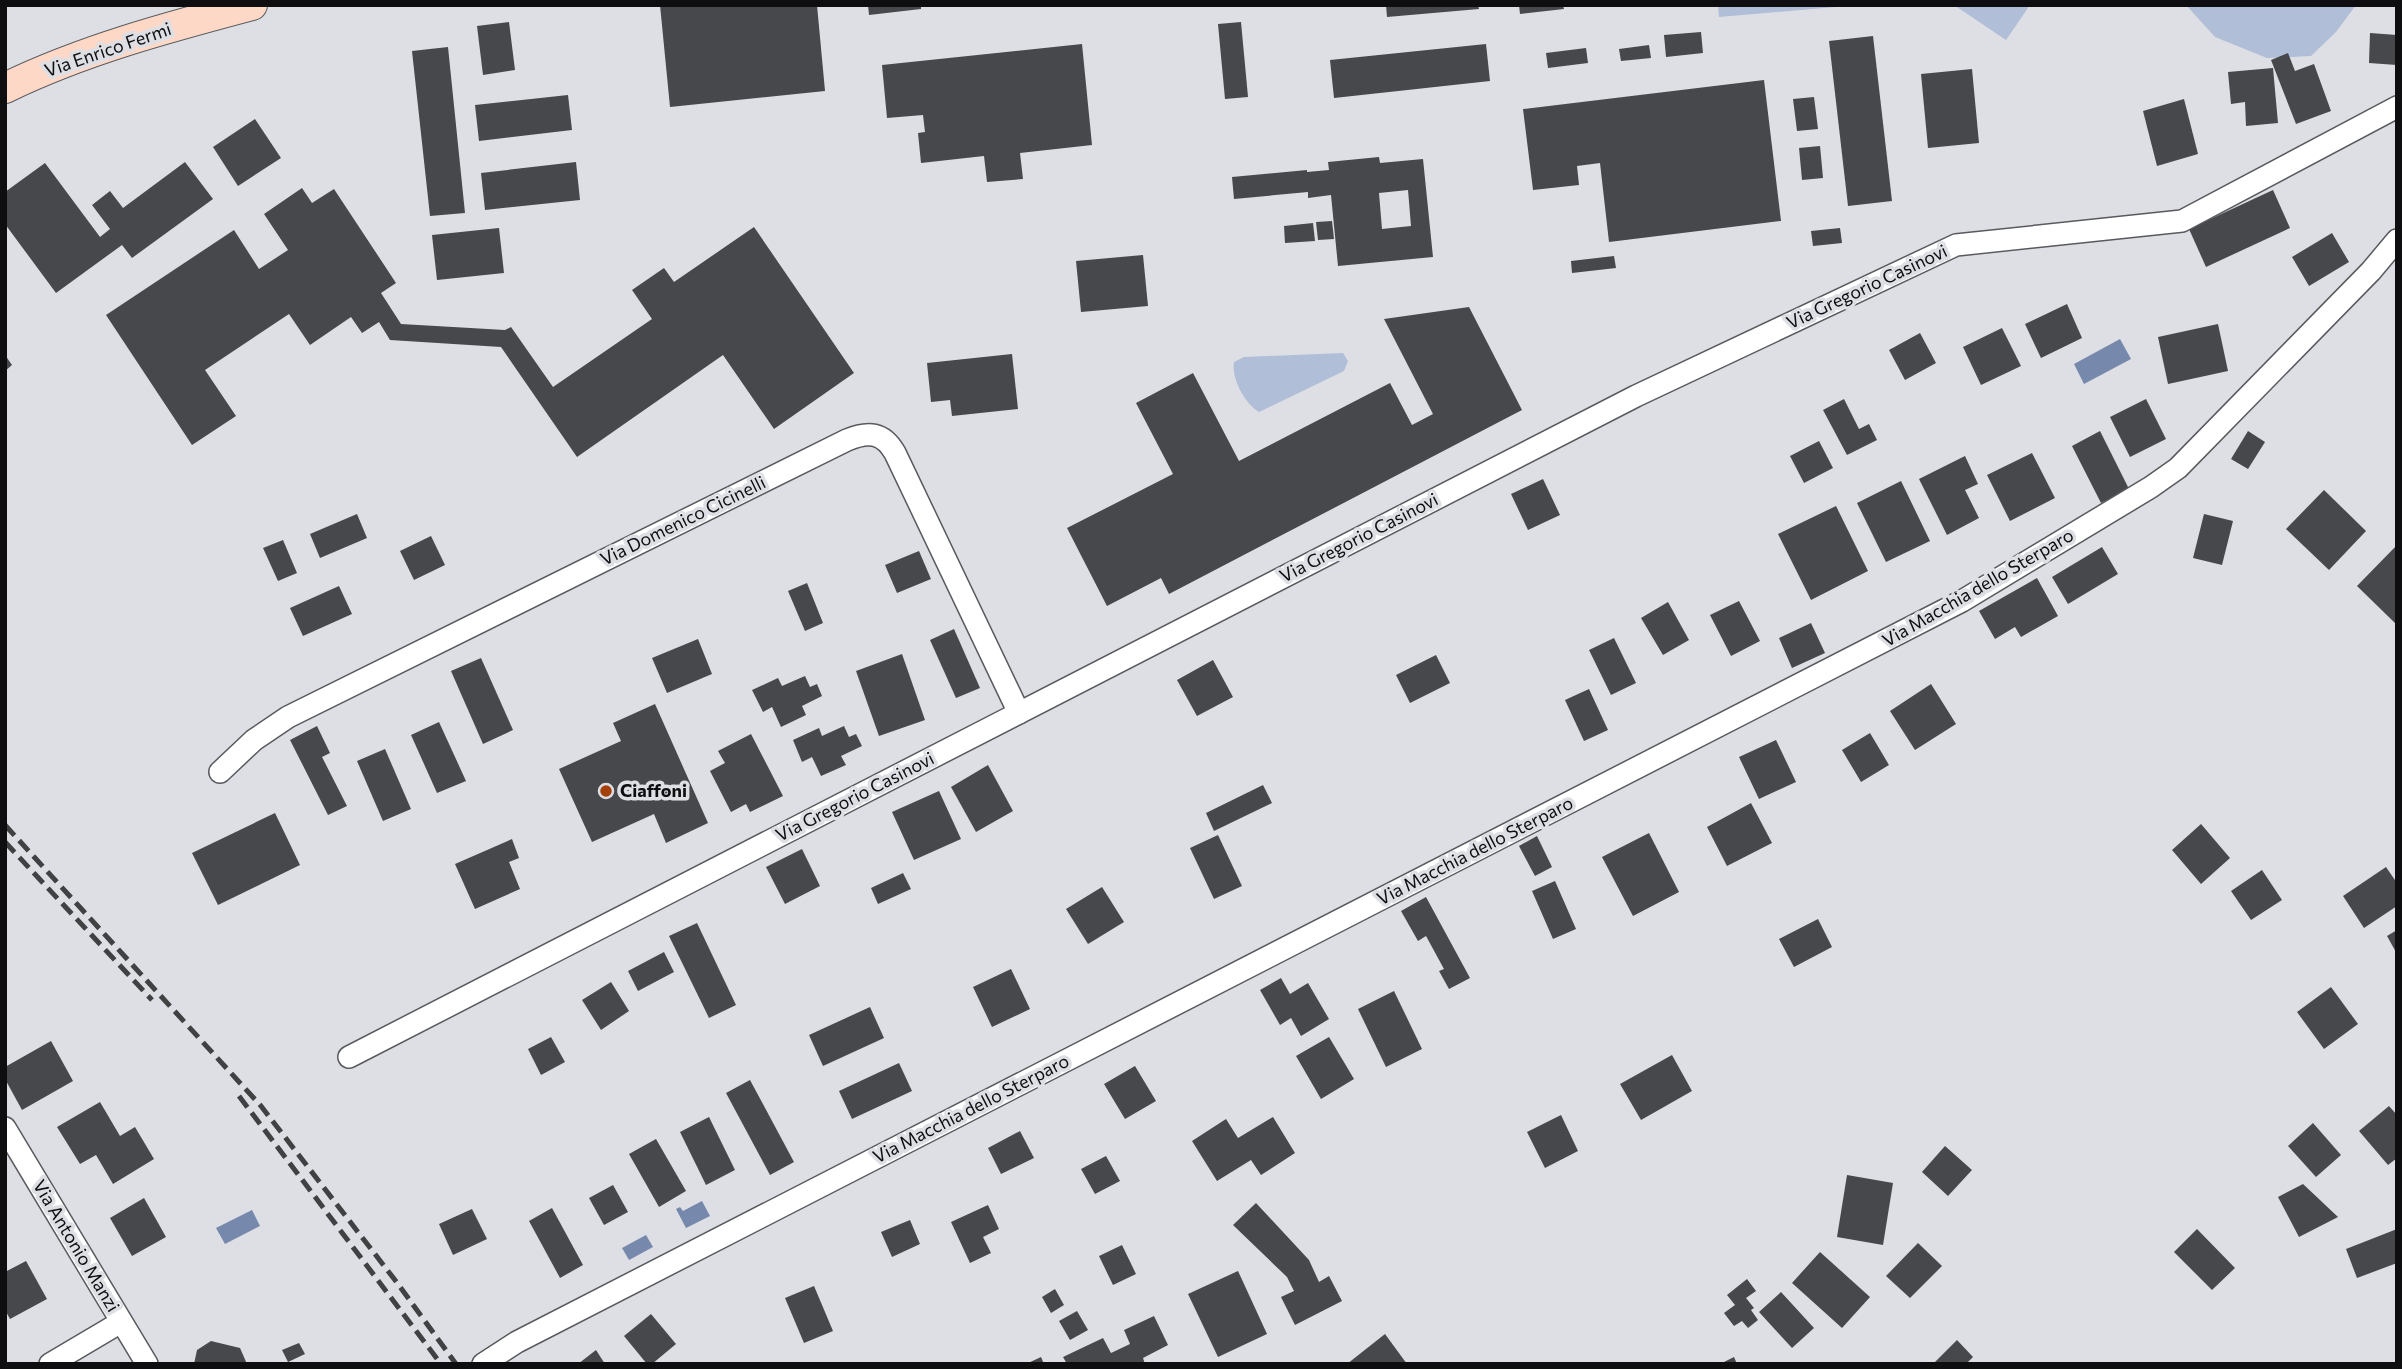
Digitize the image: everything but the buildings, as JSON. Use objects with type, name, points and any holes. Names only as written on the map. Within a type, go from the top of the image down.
[{"type":"street","name":"Via Enrico Fermi","points":[[5,88],[91,53],[252,5]]},
{"type":"street","name":"Via Gregorio Casinovi","points":[[349,1057],[1636,396],[1956,244],[2182,221],[2397,107]]},
{"type":"street","name":"Via Macchia dello Sterparo","points":[[483,1364],[528,1336],[1978,592],[2137,496],[2178,468],[2371,271],[2397,240]]},
{"type":"street","name":"Via Domenico Cicinelli","points":[[220,772],[254,740],[288,717],[847,440],[868,433],[881,437],[895,453],[1019,713]]},
{"type":"street","name":"Via Antonio Manzi","points":[[5,1128],[147,1364]]},
{"type":"street","points":[[50,1364],[121,1322]]},
{"type":"shaded area","points":[[1718,5],[1846,5],[1847,6],[1719,17]]},
{"type":"shaded area","points":[[1954,5],[2030,5],[2006,40]]},
{"type":"shaded area","points":[[2186,5],[2356,5],[2336,32],[2311,56],[2267,58],[2215,37]]},
{"type":"shaded area","points":[[2120,339],[2131,359],[2084,384],[2074,364]]},
{"type":"shaded area","points":[[1343,353],[1348,361],[1344,371],[1259,412],[1244,397],[1235,375],[1234,362],[1244,357]]},
{"type":"shaded area","points":[[702,1201],[710,1216],[686,1228],[676,1209],[680,1207],[683,1211]]},
{"type":"shaded area","points":[[252,1210],[260,1226],[225,1244],[216,1228]]},
{"type":"shaded area","points":[[646,1235],[653,1247],[629,1260],[622,1248]]},
{"type":"railway","points":[[5,825],[261,1106],[456,1364]]},
{"type":"railway","points":[[5,842],[152,1000]]},
{"type":"railway","points":[[239,1096],[441,1364]]},
{"type":"place","name":"Ciaffoni","points":[[606,791]]}]
